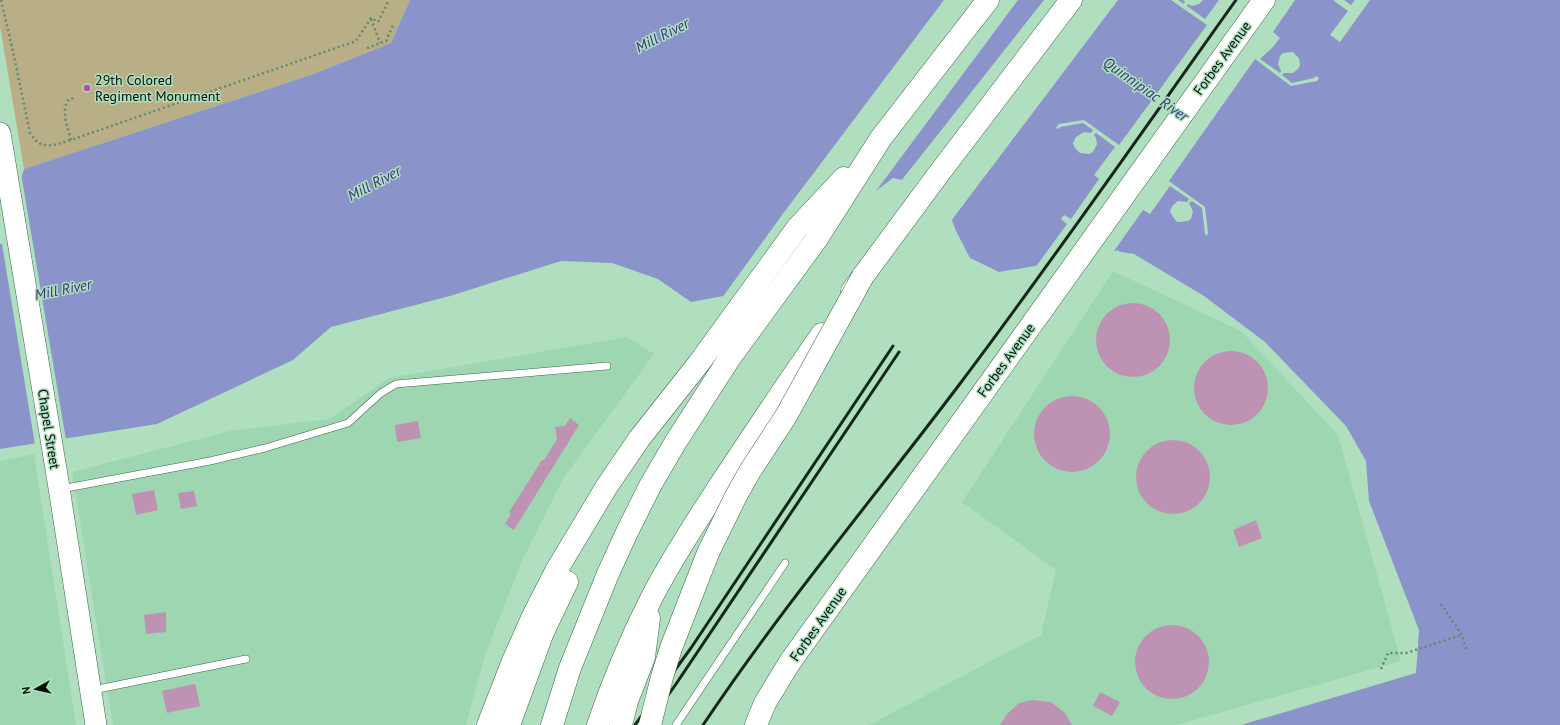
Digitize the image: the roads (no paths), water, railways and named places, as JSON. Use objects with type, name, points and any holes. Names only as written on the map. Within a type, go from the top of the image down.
[{"type":"main road","points":[[488,725],[512,662],[532,616],[577,535],[607,486],[639,439],[699,363],[798,227],[881,138],[988,0]]},
{"type":"main road","points":[[598,725],[612,686],[652,597],[676,552],[758,428],[862,276],[1071,0]]},
{"type":"main road","name":"Forbes Avenue","points":[[756,725],[765,703],[790,662],[1264,0]]},
{"type":"main road","points":[[552,725],[570,668],[588,622],[627,532],[650,486],[701,400],[816,240],[881,138]]},
{"type":"main road","name":"Chapel Street","points":[[1,143],[58,482],[96,725]]},
{"type":"main road","points":[[650,725],[671,648],[708,553],[743,483],[786,416],[862,276]]},
{"type":"main road","points":[[509,725],[535,652],[561,594],[609,506],[699,363]]},
{"type":"main road","points":[[621,725],[627,701],[644,657],[652,597]]},
{"type":"lane","points":[[58,482],[210,461],[265,448],[348,423],[381,393],[396,384],[607,366]]},
{"type":"lane","points":[[676,725],[785,562]]},
{"type":"lane","points":[[91,691],[246,658]]},
{"type":"water","points":[[410,0],[1560,0],[1560,725],[1241,725],[1416,673],[1419,630],[1369,501],[1366,461],[1346,426],[1265,342],[1204,296],[1134,254],[1085,246],[1035,266],[999,272],[970,258],[956,231],[947,207],[921,184],[893,178],[739,293],[691,302],[658,279],[612,263],[561,261],[450,296],[331,327],[293,360],[157,424],[0,449],[0,244],[2,244],[24,169],[311,75],[391,43]]},
{"type":"railway","points":[[703,725],[764,638],[927,428],[994,338],[1236,0]]},
{"type":"railway","points":[[635,725],[691,648],[893,346]]},
{"type":"railway","points":[[647,725],[899,352]]},
{"type":"place","name":"29th Colored Regiment Monument","points":[[87,88]]},
{"type":"water label","name":"Mill River","points":[[662,35]]},
{"type":"water label","name":"Quinnipiac River","points":[[1146,89]]},
{"type":"water label","name":"Mill River","points":[[374,183]]},
{"type":"water label","name":"Mill River","points":[[63,289]]}]
